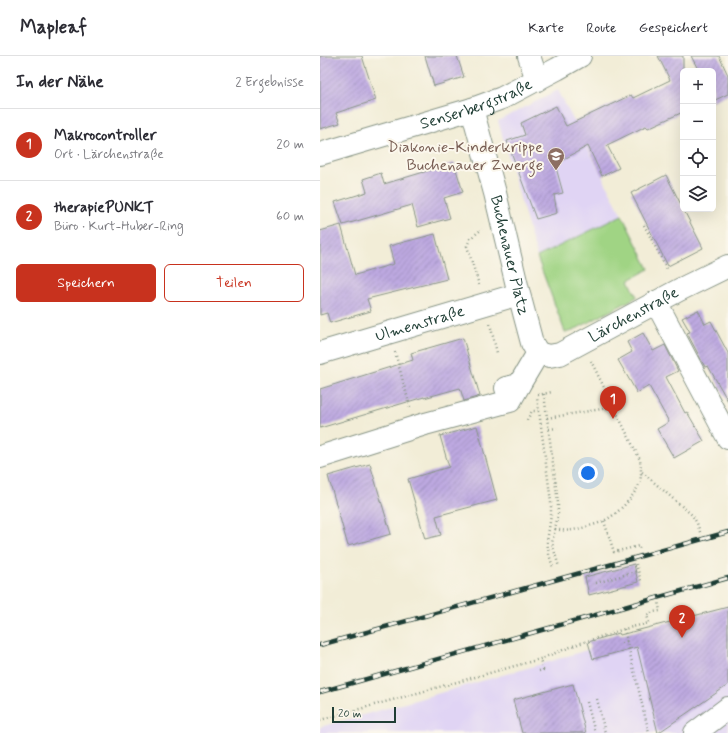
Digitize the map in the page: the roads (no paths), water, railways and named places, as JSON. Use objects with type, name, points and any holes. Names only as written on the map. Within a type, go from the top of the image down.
[{"type":"street","points":[[529,56],[537,80]]},
{"type":"street","name":"Senserbergstraße","points":[[320,154],[472,109],[502,98],[580,56]]},
{"type":"street","name":"Buchenauer Platz","points":[[472,109],[495,193],[532,343],[538,353]]},
{"type":"street","name":"Lärchenstraße","points":[[538,353],[549,356],[560,354],[656,302],[728,266]]},
{"type":"street","name":"Ulmenstraße","points":[[320,353],[519,294]]},
{"type":"street","points":[[656,302],[728,438]]},
{"type":"street","points":[[320,457],[425,424],[510,401],[538,353]]},
{"type":"street","points":[[486,394],[519,385]]},
{"type":"street","points":[[695,733],[728,708]]},
{"type":"railway","points":[[320,645],[728,532]]},
{"type":"railway","points":[[320,692],[728,578]]},
{"type":"place","name":"Diakonie-Kinderkrippe Buchenauer Zwerge","points":[[556,171]]},
{"type":"place","name":"Makrocontroller","points":[[613,419]]},
{"type":"place","name":"therapiePUNKT","points":[[682,638]]}]
